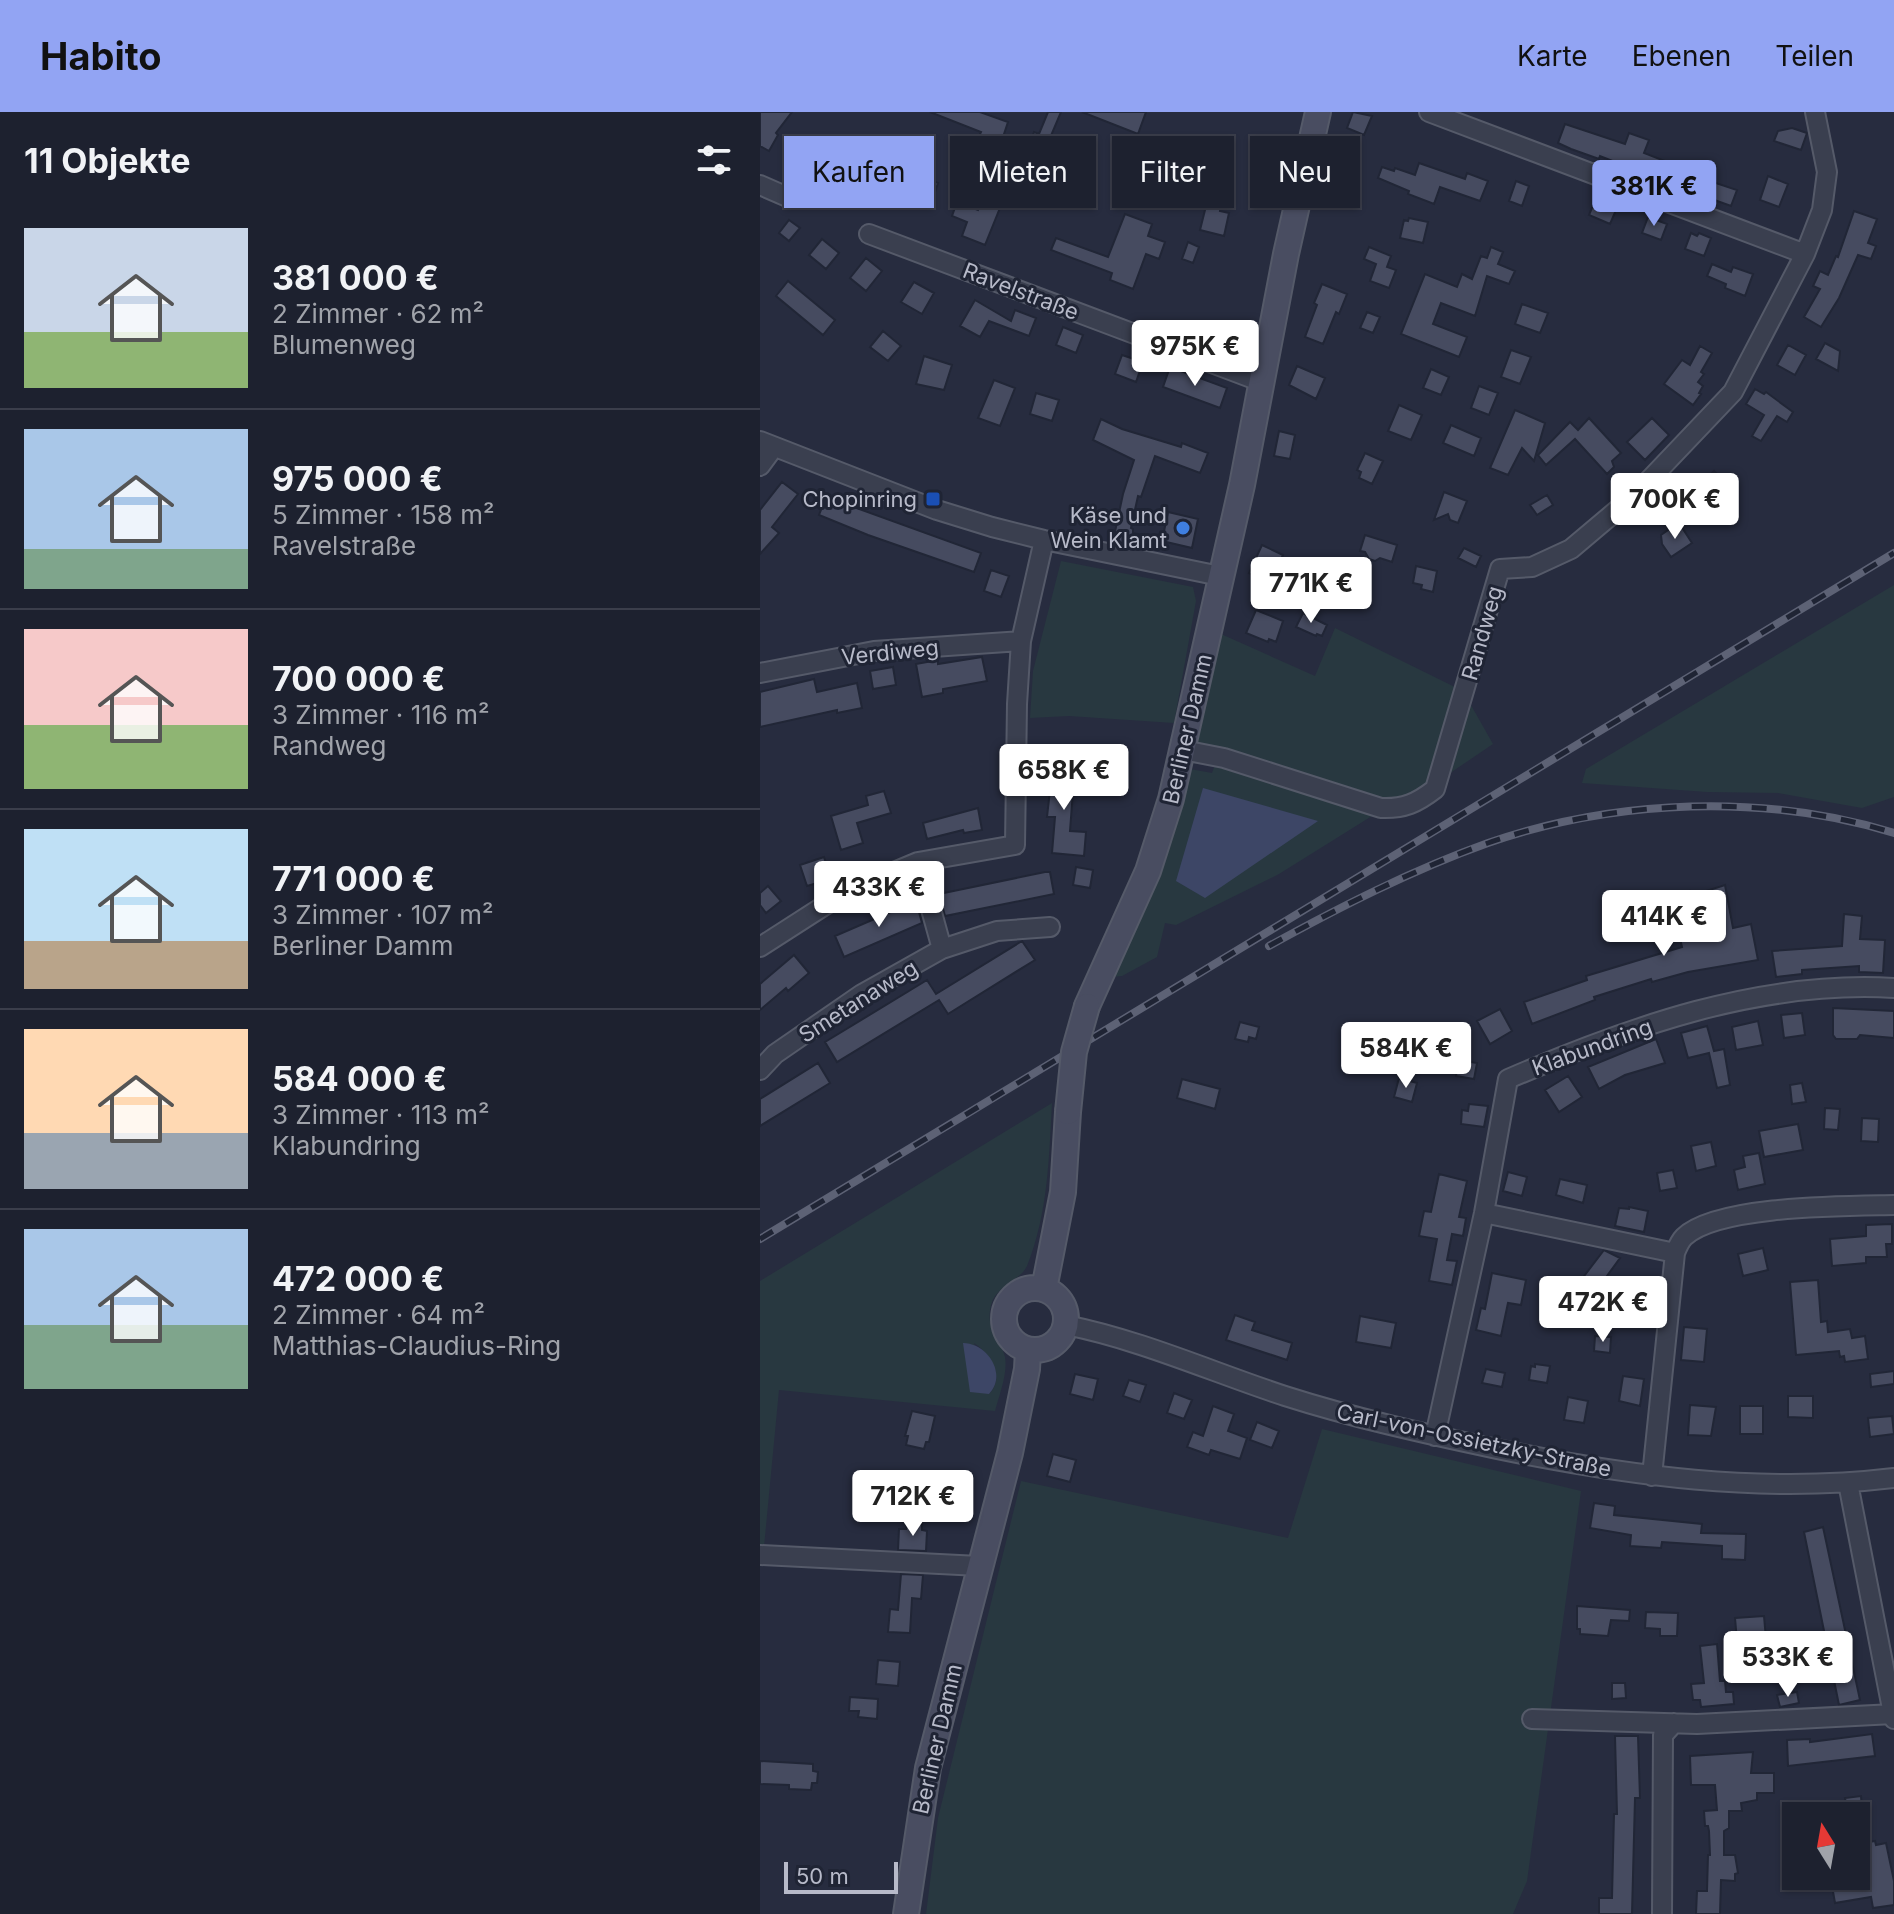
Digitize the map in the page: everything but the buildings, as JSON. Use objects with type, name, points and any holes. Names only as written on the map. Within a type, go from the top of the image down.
[{"type":"main road","name":"Berliner Damm","points":[[1044,1289],[1063,1192],[1074,1052],[1087,1006],[1148,871],[1162,831],[1242,485],[1286,254],[1318,112]]},
{"type":"main road","points":[[1044,1289],[1060,1301],[1067,1317],[1066,1325],[1063,1334],[1052,1346],[1028,1350],[1012,1340],[1005,1327],[1004,1316],[1007,1305],[1015,1295],[1023,1290],[1044,1289]]},
{"type":"main road","name":"Berliner Damm","points":[[906,1914],[928,1768],[1010,1453],[1028,1350]]},
{"type":"street","points":[[1429,112],[1805,254]]},
{"type":"street","name":"Randweg","points":[[1183,750],[1224,758],[1381,808],[1397,809],[1417,803],[1435,789],[1500,569],[1532,567],[1571,549],[1658,473],[1733,392],[1805,254],[1822,210],[1827,172],[1815,112]]},
{"type":"street","points":[[760,185],[784,196]]},
{"type":"street","name":"Ravelstraße","points":[[869,234],[1262,382]]},
{"type":"street","points":[[760,466],[767,444],[937,510],[1044,540],[1220,576]]},
{"type":"street","points":[[760,947],[844,893],[918,862],[1015,845],[1021,641],[1044,540]]},
{"type":"street","name":"Verdiweg","points":[[760,673],[874,651],[1021,641]]},
{"type":"street","name":"Smetanaweg","points":[[918,862],[942,949]]},
{"type":"street","name":"Smetanaweg","points":[[760,1070],[775,1054],[862,994],[942,949],[997,931],[1050,927]]},
{"type":"street","name":"Klabundring","points":[[1435,1436],[1484,1213],[1508,1079],[1626,1032],[1700,1010],[1791,991],[1845,987],[1894,988]]},
{"type":"street","name":"Smetanaweg","points":[[760,1040],[775,1054]]},
{"type":"street","points":[[1652,1476],[1675,1253],[1682,1238],[1721,1219],[1809,1207],[1894,1205]]},
{"type":"street","points":[[1484,1213],[1675,1253]]},
{"type":"street","name":"Carl-von-Ossietzky-Straße","points":[[1066,1325],[1118,1338],[1284,1395],[1435,1436],[1567,1464],[1652,1476],[1736,1483],[1848,1483],[1894,1478]]},
{"type":"street","points":[[1532,1719],[1674,1723],[1894,1716],[1848,1483]]},
{"type":"street","points":[[760,1555],[979,1566]]},
{"type":"street","points":[[1662,1914],[1663,1735],[1674,1723]]},
{"type":"shaded area","points":[[1061,561],[1193,587],[1196,601],[1174,723],[1069,716],[1030,718],[1033,671]]},
{"type":"shaded area","points":[[1894,585],[1894,797],[1862,808],[1778,793],[1707,792],[1582,783],[1586,769]]},
{"type":"shaded area","points":[[1335,628],[1463,691],[1493,744],[1431,786],[1397,803],[1196,744],[1221,634],[1315,676]]},
{"type":"shaded area","points":[[1216,762],[1380,811],[1279,874],[1176,925],[1165,923],[1157,957],[1122,976],[1111,977],[1183,798],[1190,769],[1212,773]]},
{"type":"shaded area","points":[[1052,1103],[1046,1186],[1034,1246],[1024,1271],[998,1293],[991,1305],[991,1327],[1006,1363],[995,1411],[779,1390],[764,1547],[760,1547],[760,1281]],"holes":[[[974,1343],[990,1359],[996,1373],[994,1387],[989,1394]]]},
{"type":"shaded area","points":[[1322,1429],[1581,1491],[1527,1881],[1513,1914],[926,1914],[938,1818],[1021,1481],[1288,1538]]},
{"type":"water","points":[[1203,788],[1318,821],[1205,898],[1176,881]]},
{"type":"water","points":[[963,1343],[980,1348],[992,1361],[996,1378],[989,1394],[970,1392]]},
{"type":"railway","points":[[760,1239],[1894,553]]},
{"type":"railway","points":[[1269,946],[1432,865],[1488,843],[1587,817],[1690,806],[1742,807],[1845,820],[1894,833]]},
{"type":"place","name":"Chopinring","points":[[933,499]]},
{"type":"place","name":"Käse und Wein Klamt","points":[[1183,528]]}]
